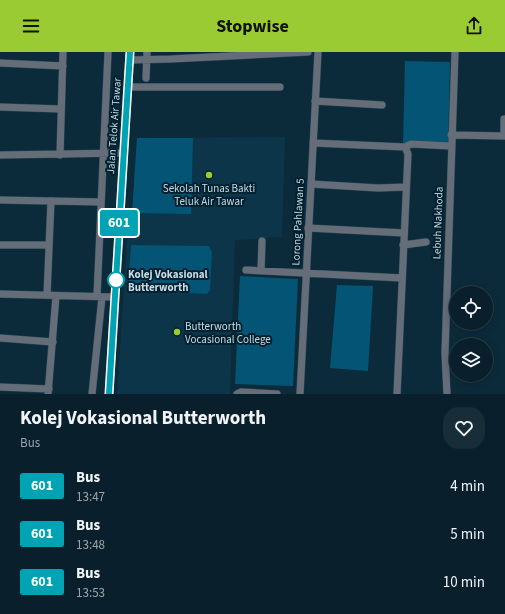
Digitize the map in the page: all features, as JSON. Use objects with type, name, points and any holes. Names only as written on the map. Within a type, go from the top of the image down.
[{"type":"main road","name":"Jalan Telok Air Tawar","points":[[109,394],[130,56]]},
{"type":"street","points":[[60,155],[63,52]]},
{"type":"street","name":"Jalan Telok Air Tawar","points":[[92,394],[99,297],[102,154],[108,52]]},
{"type":"street","points":[[146,78],[147,52]]},
{"type":"street","points":[[130,56],[147,60],[191,55],[308,52]]},
{"type":"street","name":"Lorong Pahlawan 5","points":[[300,394],[318,52]]},
{"type":"street","name":"Lebuh Nakhoda","points":[[447,394],[445,353],[451,135],[455,52]]},
{"type":"street","points":[[0,64],[63,66]]},
{"type":"street","points":[[128,87],[280,87]]},
{"type":"street","points":[[315,101],[382,105]]},
{"type":"street","points":[[0,106],[61,109]]},
{"type":"street","points":[[451,135],[504,136],[504,119]]},
{"type":"street","points":[[313,143],[405,147],[411,144],[451,146]]},
{"type":"street","points":[[397,394],[408,154],[405,147]]},
{"type":"street","points":[[0,154],[60,155],[123,153]]},
{"type":"street","points":[[311,184],[378,188],[406,187]]},
{"type":"street","points":[[0,200],[101,202]]},
{"type":"street","points":[[47,295],[51,201]]},
{"type":"street","points":[[308,228],[404,233]]},
{"type":"street","points":[[261,271],[262,241]]},
{"type":"street","points":[[403,245],[426,242]]},
{"type":"street","points":[[0,245],[49,246]]},
{"type":"street","points":[[246,270],[402,278]]},
{"type":"street","points":[[0,294],[115,297]]},
{"type":"street","points":[[0,387],[49,392],[56,296]]},
{"type":"street","points":[[0,338],[52,342]]},
{"type":"street","points":[[238,394],[241,392],[277,394]]},
{"type":"shaded area","points":[[405,61],[450,62],[448,145],[403,144]]},
{"type":"shaded area","points":[[285,137],[282,237],[235,240],[230,394],[117,394],[127,240],[132,213],[137,138]]},
{"type":"shaded area","points":[[137,138],[193,138],[191,214],[132,213]]},
{"type":"shaded area","points":[[131,245],[209,246],[212,252],[210,290],[207,294],[128,290]]},
{"type":"shaded area","points":[[240,276],[298,279],[293,386],[235,384]]},
{"type":"shaded area","points":[[337,285],[373,286],[368,371],[330,368]]},
{"type":"bus line","name":"601","points":[[109,394],[130,52]]},
{"type":"place","name":"Sekolah Tunas Bakti Teluk Air Tawar","points":[[209,175]]},
{"type":"place","name":"Kolej Vokasional Butterworth","points":[[116,280]]},
{"type":"place","name":"Butterworth Vocasional College","points":[[177,332]]}]
